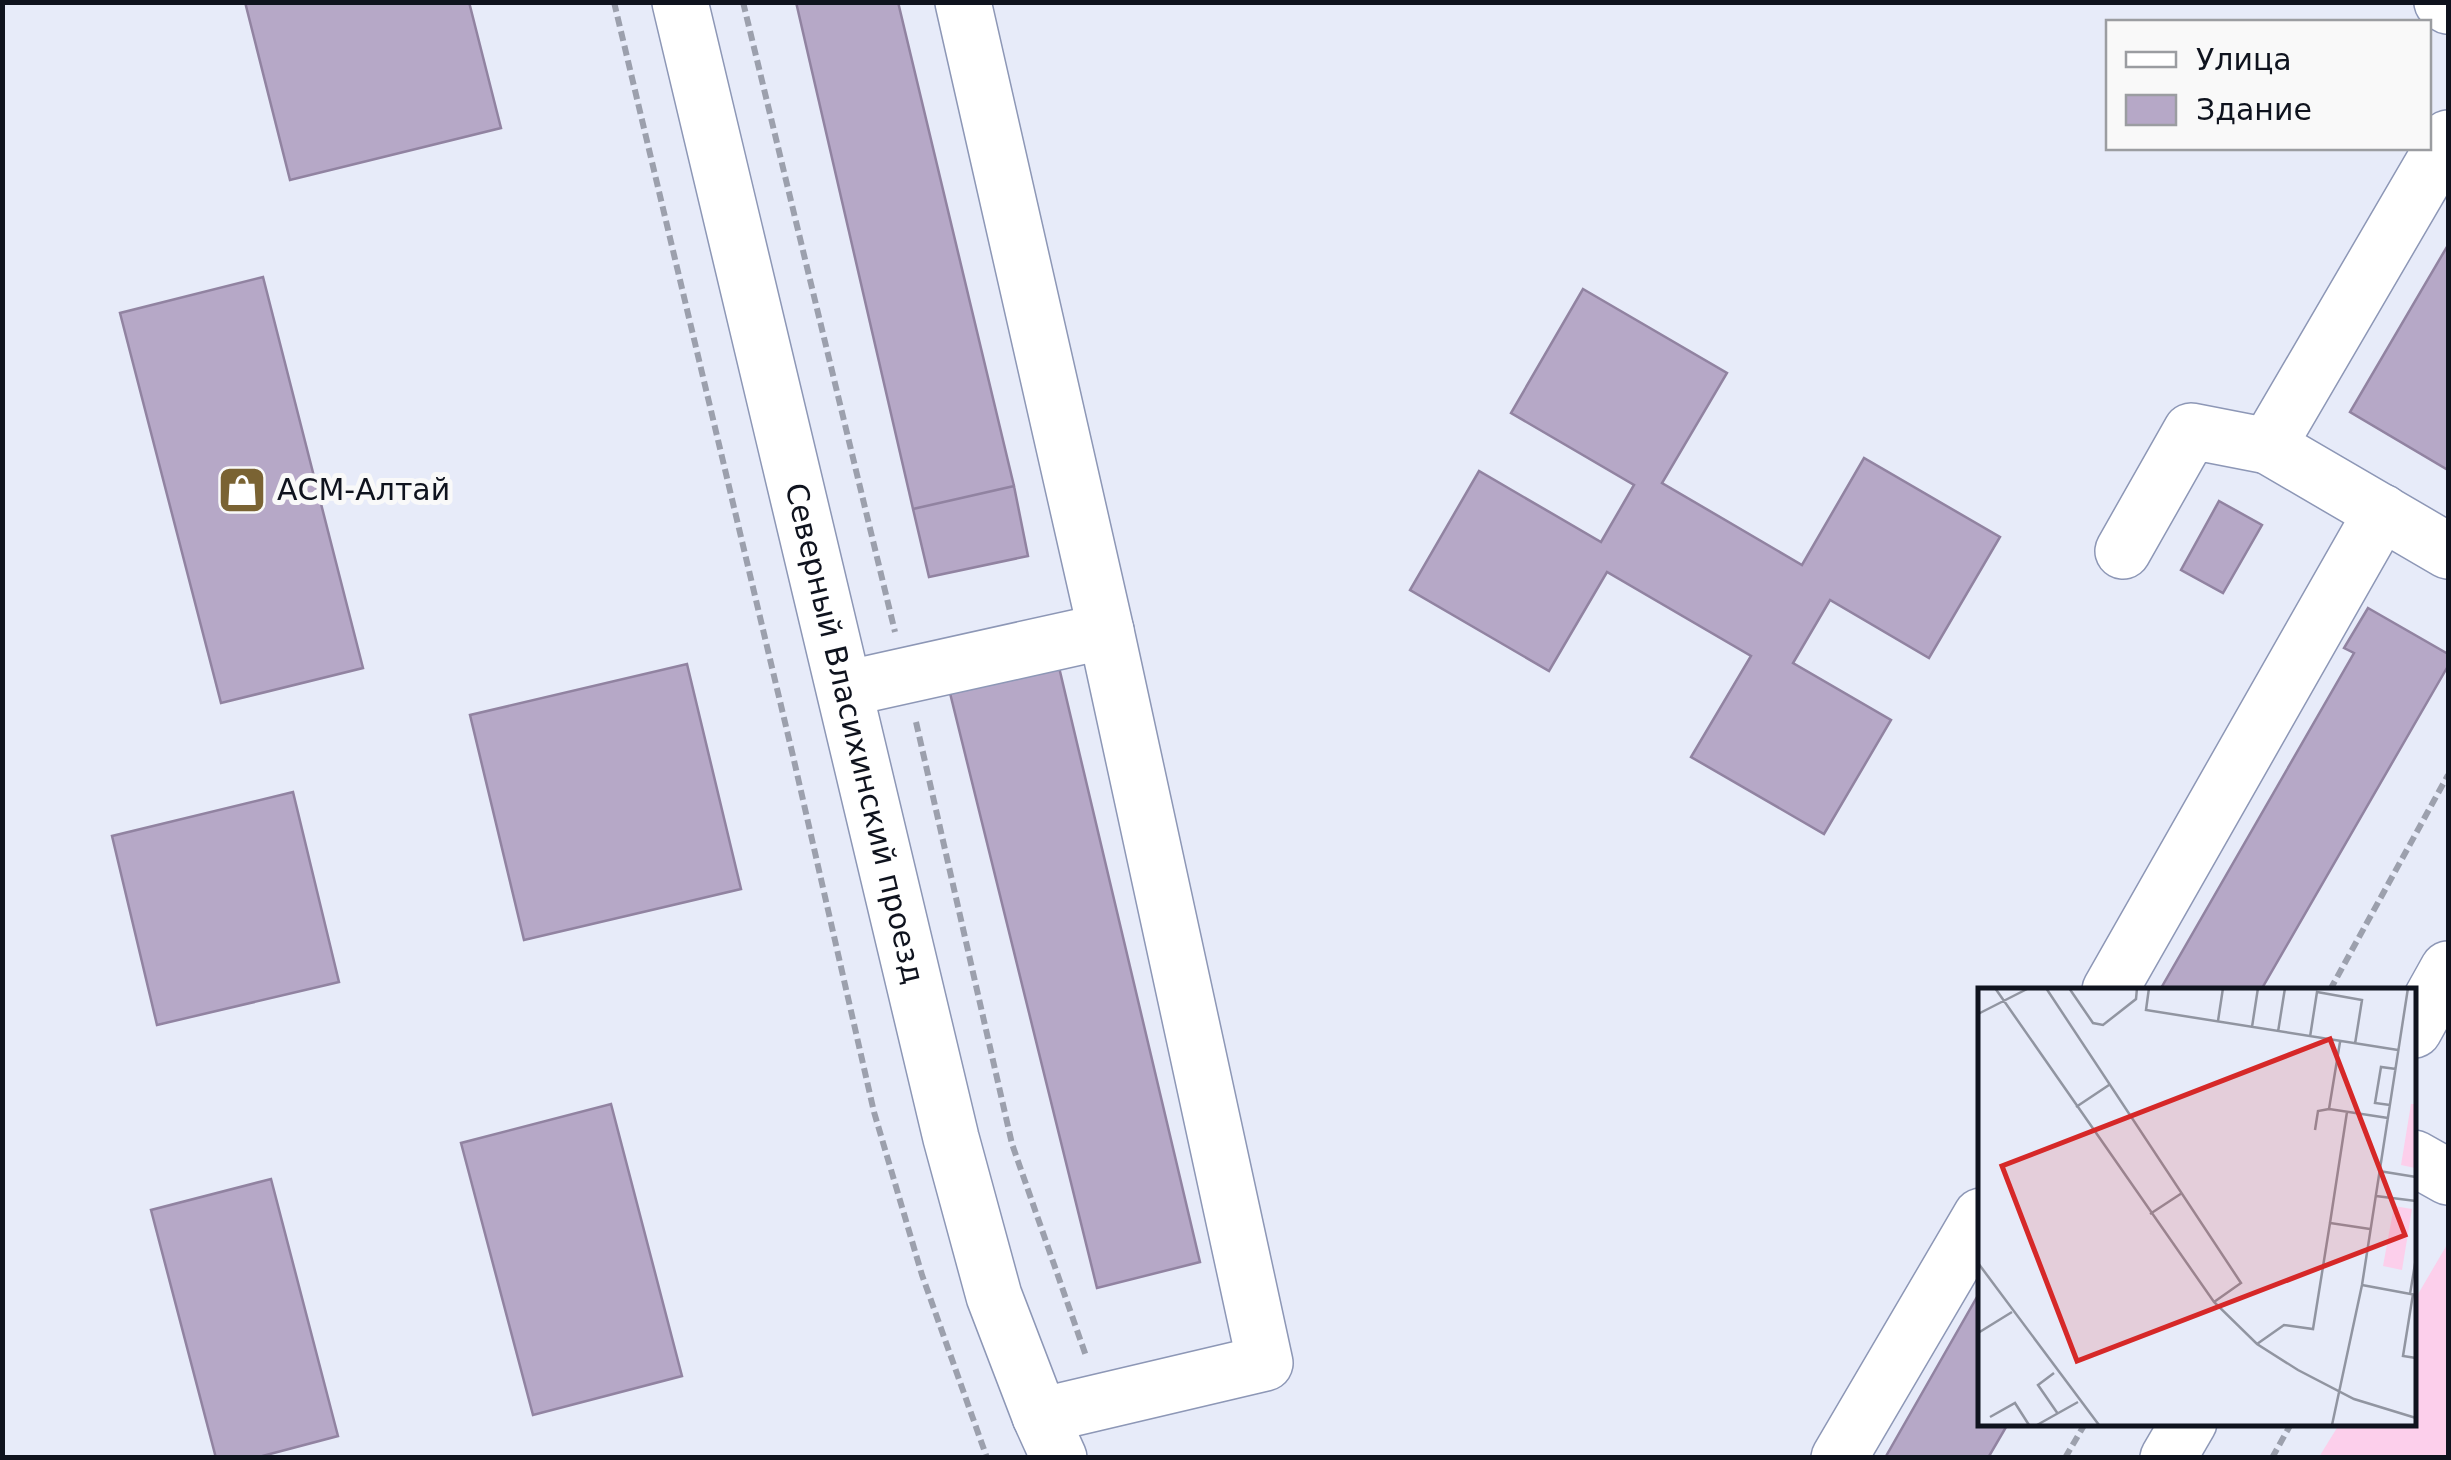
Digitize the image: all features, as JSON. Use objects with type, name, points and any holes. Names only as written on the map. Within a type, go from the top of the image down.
[{"type":"street","name":"Северный Власихинский проезд","points":[[680,2],[951,1138],[994,1296],[1049,1437]]},
{"type":"street","points":[[963,2],[1106,632],[1265,1363],[1049,1437]]},
{"type":"street","points":[[2442,2],[2448,6]]},
{"type":"street","points":[[2268,446],[2448,138]]},
{"type":"street","points":[[2123,551],[2192,431],[2268,446],[2448,551]]},
{"type":"street","points":[[2111,988],[2382,512]]},
{"type":"street","points":[[845,689],[1106,632]]},
{"type":"street","points":[[2416,1027],[2447,976]]},
{"type":"street","points":[[2416,1159],[2448,1177]]},
{"type":"street","points":[[1839,1458],[1978,1221]]},
{"type":"street","points":[[2168,1458],[2186,1425]]},
{"type":"path","points":[[614,2],[874,1112],[922,1276],[986,1458]]},
{"type":"path","points":[[2331,988],[2448,774]]},
{"type":"path","points":[[2065,1458],[2084,1425]]},
{"type":"path","points":[[2272,1458],[2290,1425]]},
{"type":"shaded area","points":[[2448,1243],[2448,1457],[2319,1457],[2339,1425],[2416,1425],[2416,1298]]},
{"type":"building","points":[[245,2],[469,2],[501,128],[290,180]]},
{"type":"building","points":[[796,2],[898,2],[1014,486],[913,509]]},
{"type":"building","points":[[2448,245],[2448,470],[2350,412]]},
{"type":"building","name":"АСМ-Алтай","points":[[263,277],[363,668],[221,703],[120,313]]},
{"type":"building","points":[[1583,289],[1727,373],[1662,483],[1802,565],[1864,458],[2000,537],[1929,658],[1830,600],[1793,663],[1891,720],[1824,834],[1691,757],[1751,656],[1607,572],[1549,671],[1410,590],[1479,471],[1601,542],[1634,485],[1511,413]]},
{"type":"building","points":[[1014,486],[1028,556],[929,577],[913,509]]},
{"type":"building","points":[[2219,501],[2262,525],[2223,593],[2181,570]]},
{"type":"building","points":[[2368,608],[2448,654],[2448,666],[2262,988],[2161,988],[2354,653],[2344,648]]},
{"type":"building","points":[[1058,663],[1200,1262],[1097,1288],[949,689]]},
{"type":"building","points":[[687,664],[741,889],[524,940],[470,715]]},
{"type":"building","points":[[293,792],[339,982],[157,1025],[112,836]]},
{"type":"building","points":[[611,1104],[682,1376],[533,1415],[461,1143]]},
{"type":"building","points":[[271,1179],[338,1436],[255,1458],[216,1458],[151,1210]]},
{"type":"building","points":[[1978,1295],[1978,1425],[2007,1425],[1988,1458],[1885,1458]]},
{"type":"place","name":"АСМ-Алтай","points":[[242,490]]}]
